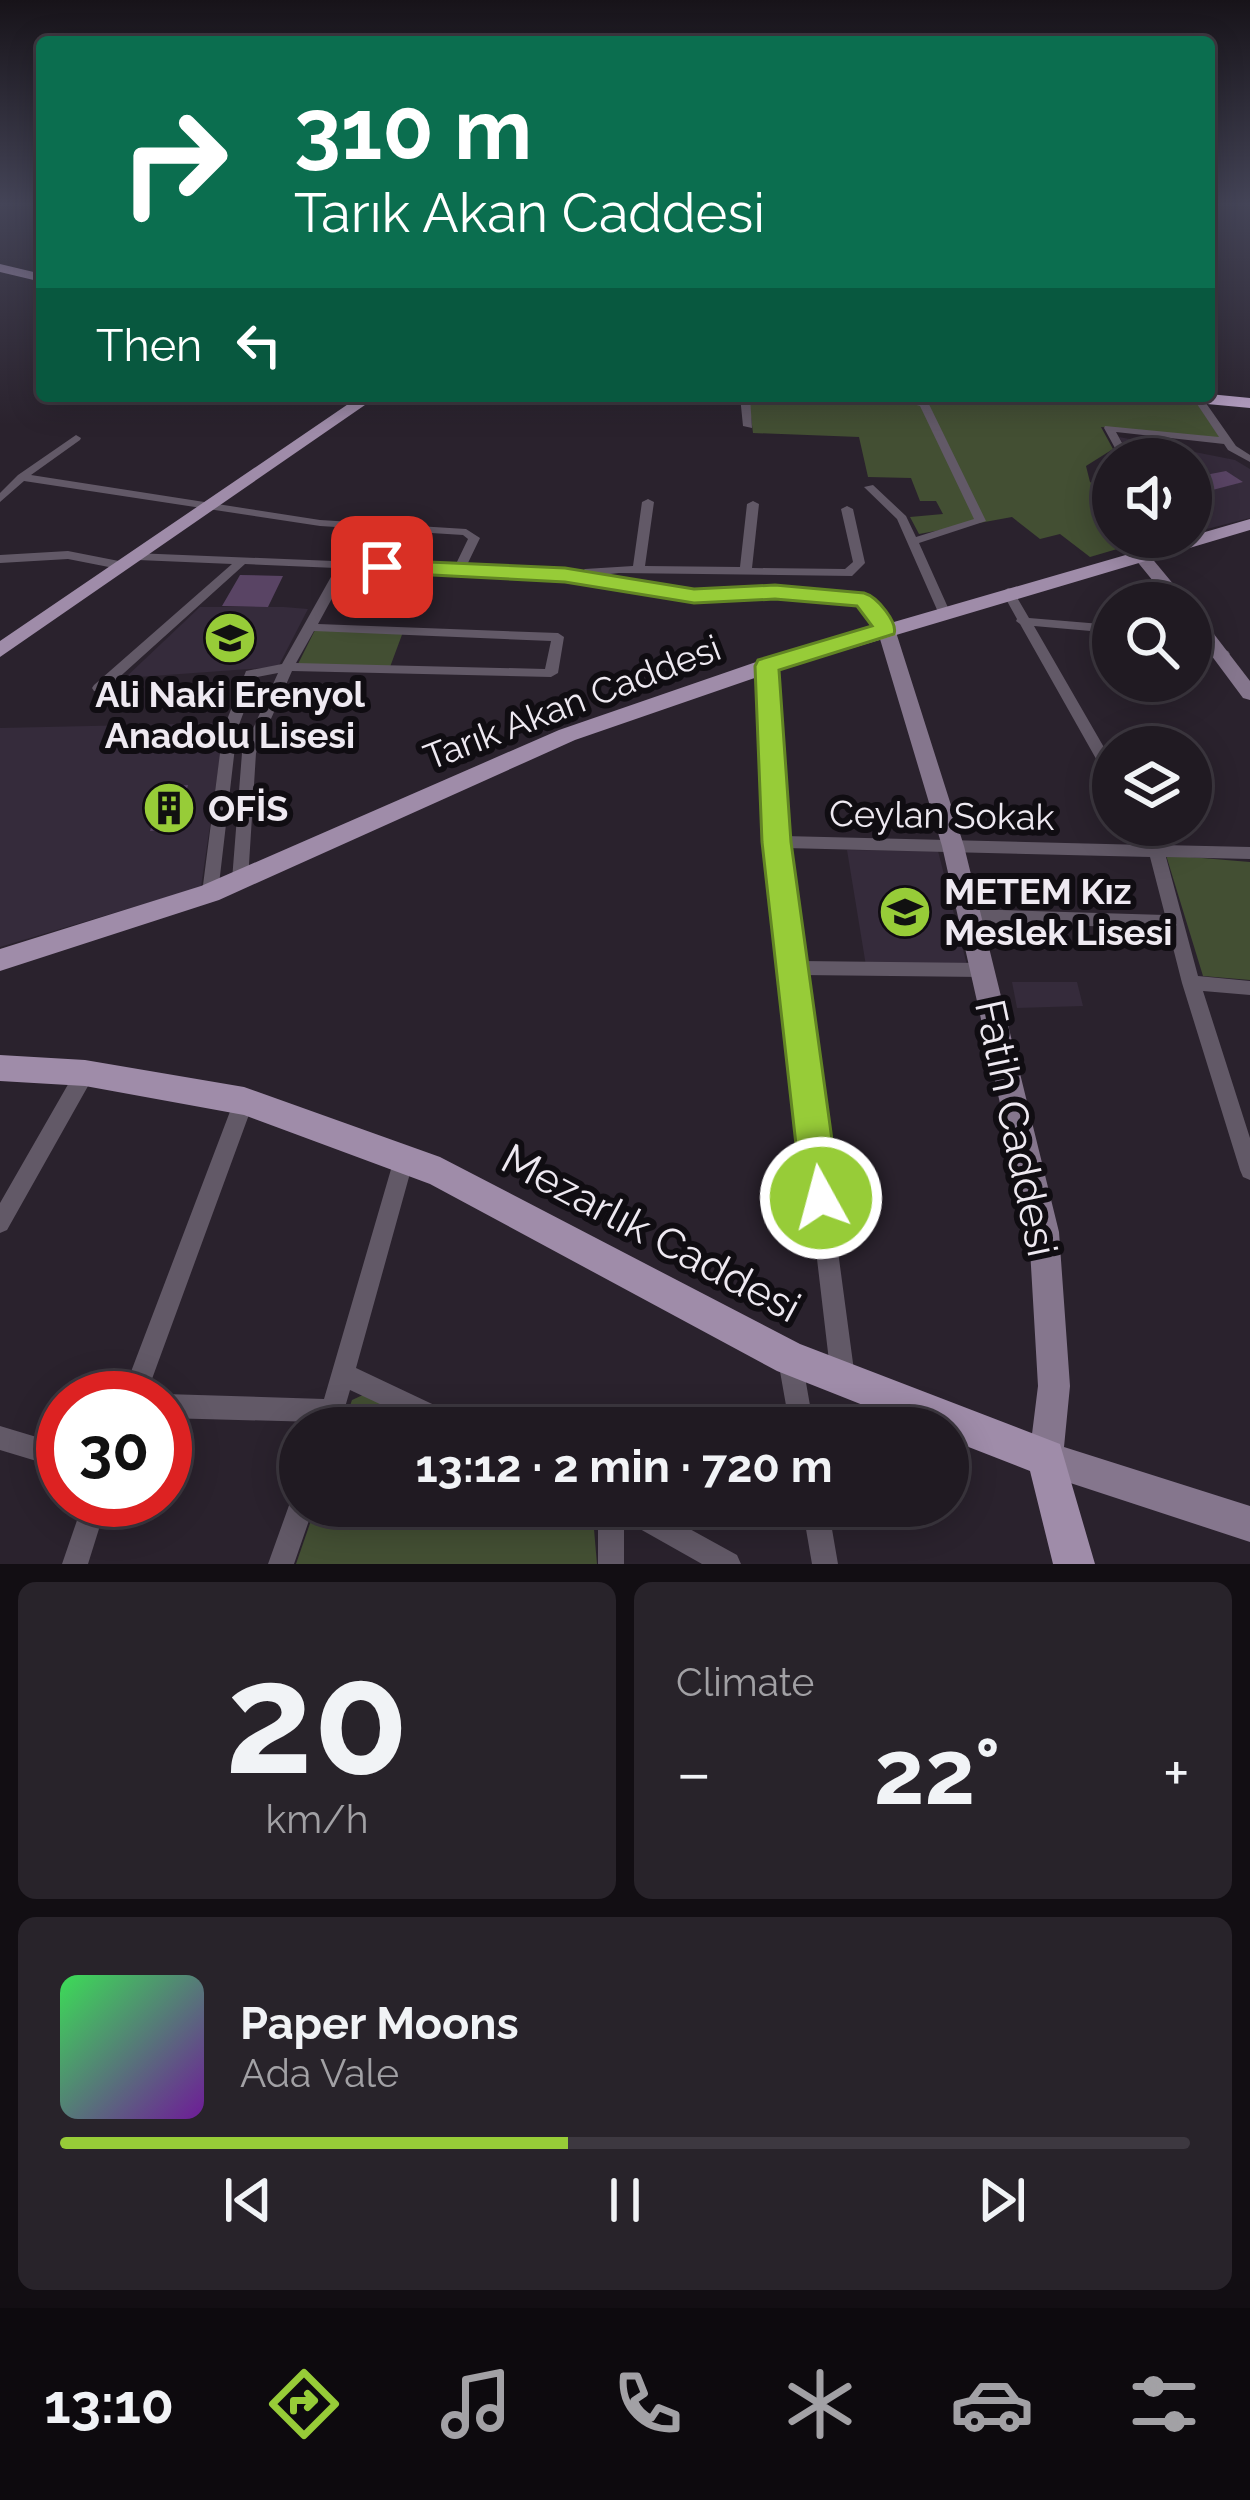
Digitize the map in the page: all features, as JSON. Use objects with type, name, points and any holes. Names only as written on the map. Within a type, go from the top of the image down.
[{"type":"highway","points":[[4,279],[36,287]]},
{"type":"highway","points":[[1215,395],[1250,399]]},
{"type":"main road","points":[[0,650],[361,402]]},
{"type":"main road","name":"Tarık Akan Caddesi","points":[[1212,532],[1250,524]]},
{"type":"main road","name":"Tarık Akan Caddesi","points":[[0,960],[210,892],[567,735],[767,666],[1124,558]]},
{"type":"main road","name":"Mezarlık Caddesi","points":[[0,1068],[85,1073],[244,1101],[440,1172],[790,1358],[1046,1458]]},
{"type":"main road","name":"Fatih Caddesi","points":[[1046,1458],[1073,1564]]},
{"type":"street","points":[[746,402],[748,426]]},
{"type":"street","points":[[914,541],[980,521],[924,402]]},
{"type":"street","points":[[1207,402],[1227,442],[1250,459]]},
{"type":"street","points":[[1114,438],[1109,428],[1193,438]]},
{"type":"street","points":[[0,499],[22,476],[76,438]]},
{"type":"street","points":[[1212,440],[1227,442]]},
{"type":"street","points":[[22,476],[320,524],[466,532],[475,538],[459,570]]},
{"type":"street","points":[[869,487],[902,518],[944,612]]},
{"type":"street","points":[[639,569],[648,502]]},
{"type":"street","points":[[746,571],[753,503]]},
{"type":"street","points":[[565,575],[639,569],[848,573],[859,563],[848,509]]},
{"type":"street","points":[[0,560],[68,555],[565,575],[694,596],[775,592],[864,600],[886,629]]},
{"type":"street","points":[[1141,558],[1162,582]]},
{"type":"street","points":[[99,688],[242,561]]},
{"type":"street","points":[[240,880],[249,753],[287,667],[344,565]]},
{"type":"street","points":[[1008,592],[1092,740]]},
{"type":"street","points":[[1022,622],[1092,627]]},
{"type":"street","points":[[210,892],[233,723],[251,674],[287,667],[550,673],[558,637],[308,627]]},
{"type":"street","name":"Fatih Caddesi","points":[[886,629],[952,846],[1044,1232],[1054,1386],[1046,1458]]},
{"type":"street","points":[[1212,642],[1250,694]]},
{"type":"street","points":[[1212,651],[1222,654]]},
{"type":"street","points":[[767,666],[776,842],[843,1381]]},
{"type":"street","points":[[233,723],[262,722]]},
{"type":"street","name":"Ceylan Sokak","points":[[776,842],[1155,847],[1250,853]]},
{"type":"street","points":[[1155,847],[1191,983],[1250,1171]]},
{"type":"street","points":[[970,916],[1174,922]]},
{"type":"street","points":[[793,968],[982,970]]},
{"type":"street","points":[[1191,983],[1250,988]]},
{"type":"street","points":[[0,1223],[85,1073]]},
{"type":"street","points":[[143,1371],[244,1101]]},
{"type":"street","points":[[333,1407],[404,1159]]},
{"type":"street","points":[[790,1358],[798,1407]]},
{"type":"street","points":[[344,1375],[413,1407]]},
{"type":"street","points":[[192,1408],[279,1415]]},
{"type":"street","points":[[0,1438],[36,1449]]},
{"type":"street","name":"Mezarlık Caddesi","points":[[1046,1458],[1250,1524]]},
{"type":"street","points":[[75,1564],[87,1527]]},
{"type":"street","points":[[281,1564],[294,1527]]},
{"type":"street","points":[[610,1527],[610,1564]]},
{"type":"street","points":[[661,1527],[728,1564]]},
{"type":"street","points":[[819,1527],[825,1564]]},
{"type":"shaded area","points":[[1212,455],[1250,469],[1250,518],[1212,528]]},
{"type":"shaded area","name":"Ali Naki Erenyol Anadolu Lisesi","points":[[200,607],[308,609],[278,667],[125,678]]},
{"type":"shaded area","points":[[225,723],[201,887],[0,947],[0,728]]},
{"type":"shaded area","name":"METEM Kız Meslek Lisesi","points":[[847,850],[938,851],[969,973],[867,972]]},
{"type":"shaded area","points":[[1012,982],[1077,982],[1083,1006],[1017,1008]]},
{"type":"green space","points":[[749,402],[1197,403],[1221,439],[1101,427],[1107,438],[1092,438],[1092,462],[1086,466],[1092,483],[1090,557],[1060,534],[1040,539],[1012,517],[919,534],[910,517],[943,514],[936,501],[920,501],[911,478],[868,477],[859,437],[753,433]]},
{"type":"green space","points":[[315,630],[403,632],[390,667],[298,664]]},
{"type":"green space","points":[[1166,855],[1250,862],[1250,980],[1203,976]]},
{"type":"green space","points":[[365,1394],[392,1407],[350,1407],[352,1400]]},
{"type":"green space","points":[[309,1527],[594,1527],[597,1564],[296,1564]]},
{"type":"building","points":[[1226,471],[1243,482],[1212,490],[1212,474]]},
{"type":"building","points":[[240,575],[283,576],[268,607],[222,606]]},
{"type":"building","name":"OFİS","points":[[188,785],[177,829],[150,831],[162,787]]},
{"type":"place","name":"Ali Naki Erenyol Anadolu Lisesi","points":[[230,638]]},
{"type":"place","name":"OFİS","points":[[169,808]]},
{"type":"place","name":"METEM Kız Meslek Lisesi","points":[[905,912]]},
{"type":"route","points":[[382,567],[565,575],[694,596],[775,592],[864,600],[886,629],[767,666],[776,842],[821,1198]]}]
